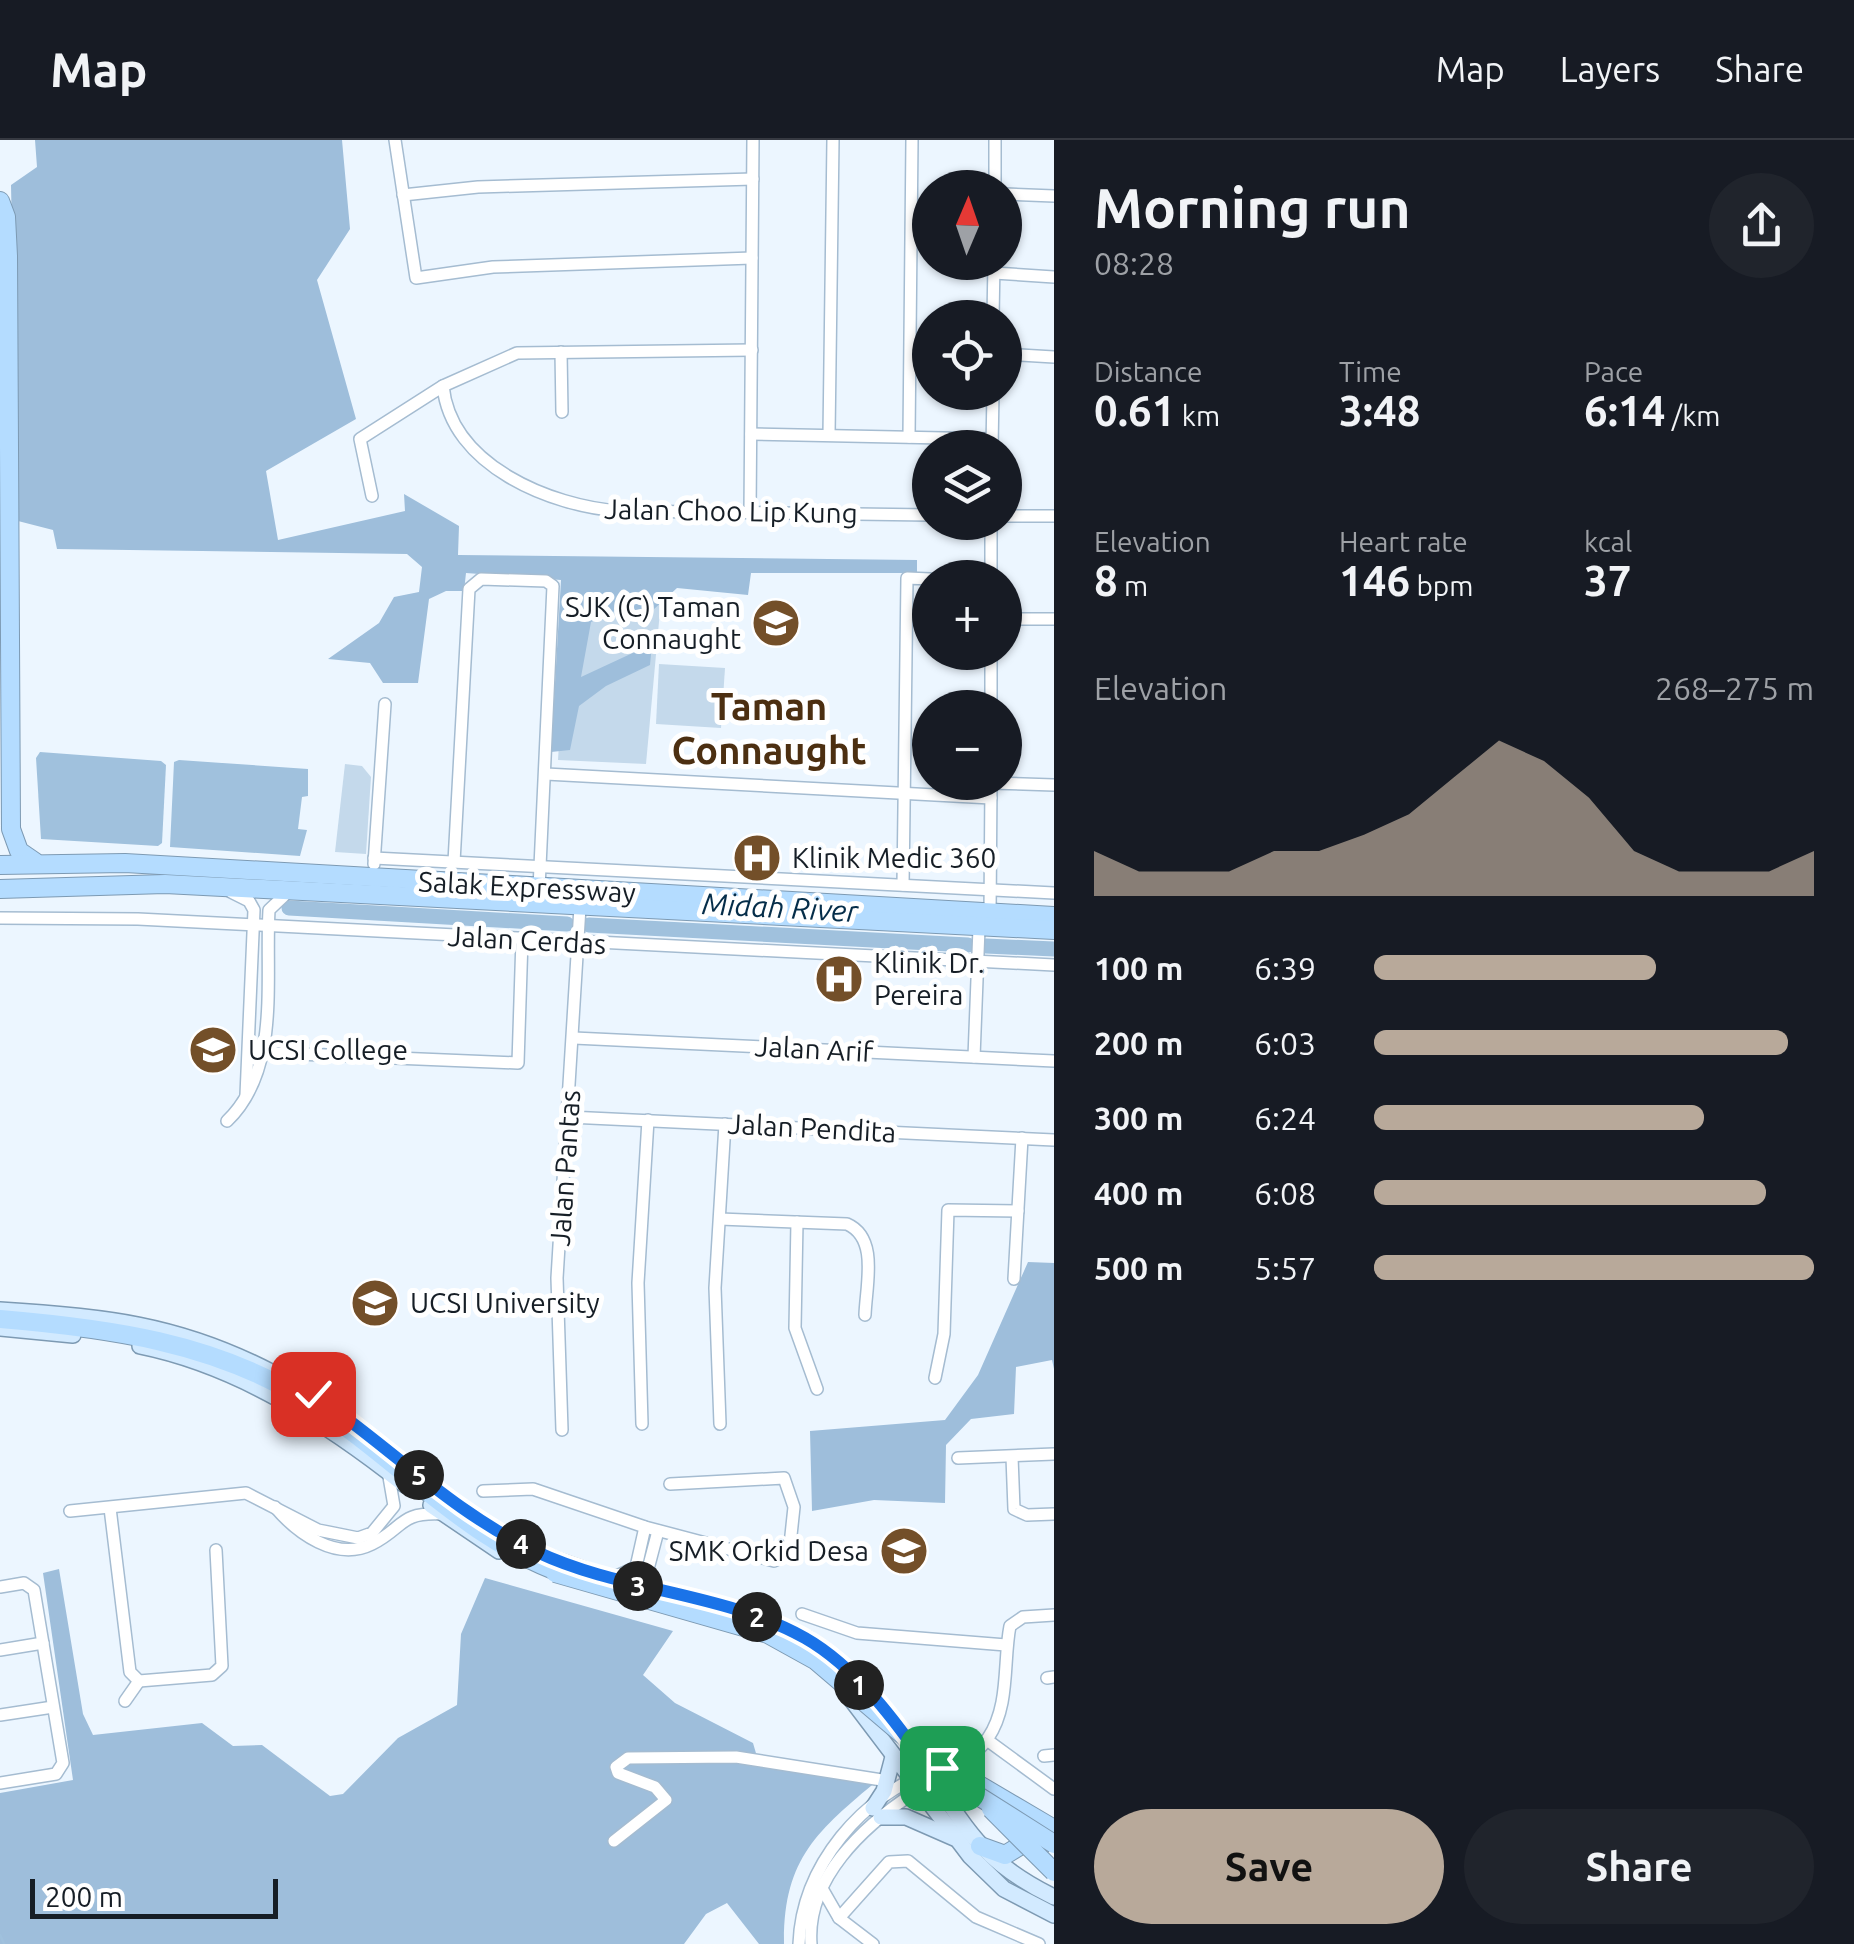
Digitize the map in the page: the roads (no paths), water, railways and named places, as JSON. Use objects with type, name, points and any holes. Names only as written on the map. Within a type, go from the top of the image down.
[{"type":"highway","points":[[0,201],[7,236],[6,620],[11,829],[18,851],[36,862]]},
{"type":"highway","name":"Salak Expressway","points":[[0,865],[125,863],[539,888],[984,921],[1054,930]]},
{"type":"highway","name":"Salak Expressway","points":[[0,889],[109,883],[580,907],[984,921],[1054,916]]},
{"type":"highway","points":[[0,1323],[98,1327],[234,1363],[306,1399],[476,1532],[541,1566],[770,1631],[816,1657],[963,1770],[1054,1828]]},
{"type":"highway","points":[[0,1323],[98,1330],[172,1346],[233,1366],[304,1402],[475,1534],[540,1568],[768,1634],[815,1660],[964,1787],[1054,1844]]},
{"type":"highway","points":[[963,1770],[1003,1826],[1054,1872]]},
{"type":"highway","points":[[980,1846],[1005,1855],[1016,1852],[1030,1837],[1054,1836]]},
{"type":"main road","points":[[0,1310],[150,1324],[230,1350],[329,1405],[485,1526],[540,1554],[608,1578],[782,1627],[822,1650],[879,1704],[980,1846],[1012,1876],[1054,1897]]},
{"type":"main road","points":[[0,1323],[108,1339],[222,1370],[304,1414],[388,1471],[467,1534],[537,1572],[574,1586],[749,1630],[796,1653],[852,1700],[958,1840],[1004,1889],[1054,1916]]},
{"type":"main road","points":[[915,1750],[963,1770],[949,1806]]},
{"type":"main road","points":[[893,1757],[877,1812],[906,1816],[958,1840]]},
{"type":"street","points":[[395,140],[416,278],[493,267],[752,258]]},
{"type":"street","points":[[750,513],[753,140]]},
{"type":"street","points":[[829,436],[833,140]]},
{"type":"street","points":[[909,437],[912,140]]},
{"type":"street","points":[[995,140],[995,170]]},
{"type":"street","points":[[404,195],[478,187],[753,179]]},
{"type":"street","points":[[1022,195],[1054,196]]},
{"type":"street","points":[[1022,273],[1054,278]]},
{"type":"street","points":[[372,496],[360,440],[442,386],[517,353],[752,350]]},
{"type":"street","points":[[561,352],[562,412]]},
{"type":"street","points":[[1022,355],[1054,357]]},
{"type":"street","name":"Jalan Choo Lip Kung","points":[[442,386],[448,408],[471,444],[502,472],[534,492],[606,510],[912,515]]},
{"type":"street","points":[[751,434],[912,437]]},
{"type":"street","points":[[1022,516],[1054,516]]},
{"type":"street","points":[[904,886],[906,578],[912,578]]},
{"type":"street","points":[[454,862],[473,583],[481,579],[546,580],[552,586],[539,888]]},
{"type":"street","points":[[1022,618],[1054,619]]},
{"type":"street","points":[[373,878],[386,704]]},
{"type":"street","points":[[546,774],[912,793]]},
{"type":"street","points":[[1022,784],[1054,786]]},
{"type":"street","points":[[974,1057],[978,962],[990,890],[990,800]]},
{"type":"street","points":[[374,858],[1054,893]]},
{"type":"street","points":[[218,887],[249,901],[261,928]]},
{"type":"street","points":[[226,1121],[244,1104],[257,1052],[261,928],[273,902],[290,891]]},
{"type":"street","name":"Jalan Pantas","points":[[562,1430],[557,1278],[580,907]]},
{"type":"street","name":"Jalan Cerdas","points":[[0,918],[138,919],[1054,964]]},
{"type":"street","points":[[257,1052],[518,1063],[522,939]]},
{"type":"street","name":"Jalan Arif","points":[[574,1038],[1054,1060]]},
{"type":"street","name":"Jalan Pendita","points":[[570,1116],[1054,1140]]},
{"type":"street","points":[[642,1424],[638,1283],[648,1120]]},
{"type":"street","points":[[720,1424],[715,1290],[725,1124]]},
{"type":"street","points":[[1014,1279],[1022,1138]]},
{"type":"street","points":[[936,1378],[944,1334],[948,1210],[1018,1210]]},
{"type":"street","points":[[720,1219],[846,1224],[864,1235],[865,1315]]},
{"type":"street","points":[[797,1222],[796,1328],[817,1388]]},
{"type":"street","points":[[958,1458],[1054,1454]]},
{"type":"street","points":[[1012,1457],[1014,1509],[1026,1515],[1054,1514]]},
{"type":"street","points":[[341,1542],[372,1534],[391,1514],[395,1494],[388,1471]]},
{"type":"street","points":[[483,1490],[533,1489],[658,1531],[774,1561],[789,1554],[794,1507],[784,1478],[670,1484]]},
{"type":"street","points":[[70,1511],[234,1493],[262,1497],[324,1538],[370,1546],[414,1514],[442,1514]]},
{"type":"street","points":[[110,1508],[130,1672],[139,1681],[212,1675],[222,1666],[216,1550]]},
{"type":"street","points":[[608,1578],[636,1567],[645,1527]]},
{"type":"street","points":[[658,1531],[648,1569],[658,1590]]},
{"type":"street","points":[[0,1587],[30,1585],[54,1707],[61,1770],[0,1783]]},
{"type":"street","points":[[802,1614],[869,1635],[1006,1644]]},
{"type":"street","points":[[799,1944],[812,1877],[824,1856],[915,1786],[932,1776],[963,1770],[987,1740],[1000,1710],[1006,1644],[1015,1620],[1054,1615]]},
{"type":"street","points":[[782,1627],[820,1620]]},
{"type":"street","points":[[820,1620],[822,1650]]},
{"type":"street","points":[[0,1650],[43,1643]]},
{"type":"street","points":[[125,1701],[139,1681]]},
{"type":"street","points":[[0,1716],[54,1707]]},
{"type":"street","points":[[987,1740],[1054,1789]]},
{"type":"street","points":[[614,1840],[666,1800],[655,1787],[618,1772],[620,1762],[628,1758],[736,1757],[888,1780]]},
{"type":"street","points":[[810,1944],[809,1926],[820,1885],[877,1812]]},
{"type":"street","points":[[839,1918],[888,1862],[908,1861],[976,1916],[1039,1944]]},
{"type":"street","points":[[820,1885],[839,1918],[872,1944]]},
{"type":"street","points":[[809,1926],[825,1916],[839,1918]]},
{"type":"waterway","name":"Midah River","points":[[289,908],[567,924]]},
{"type":"waterway","name":"Midah River","points":[[589,925],[968,945]]},
{"type":"waterway","points":[[986,946],[1054,949]]},
{"type":"waterway","points":[[101,1913],[107,1916]]},
{"type":"waterway","points":[[0,1935],[4,1944]]},
{"type":"place","name":"SJK (C) Taman Connaught","points":[[776,623]]},
{"type":"place","name":"Klinik Medic 360","points":[[757,858]]},
{"type":"place","name":"Klinik Dr. Pereira","points":[[839,979]]},
{"type":"place","name":"UCSI College","points":[[213,1050]]},
{"type":"place","name":"UCSI University","points":[[375,1303]]},
{"type":"place","name":"SMK Orkid Desa","points":[[904,1551]]},
{"type":"district","name":"Taman Connaught","points":[[769,729]]}]
